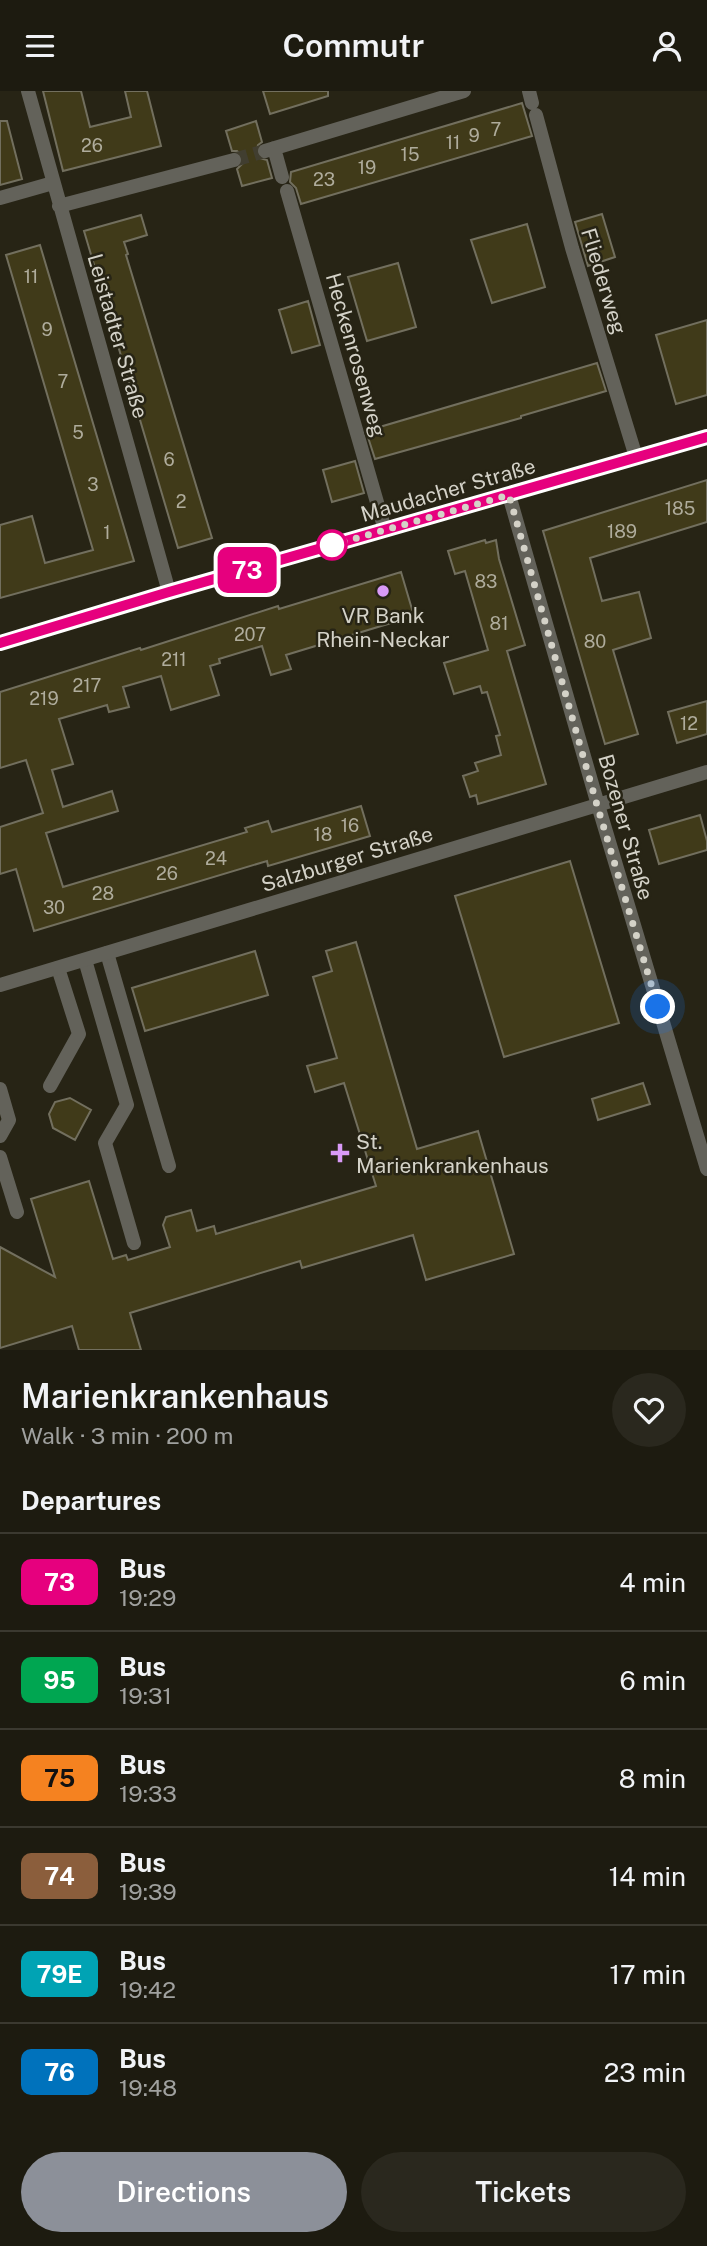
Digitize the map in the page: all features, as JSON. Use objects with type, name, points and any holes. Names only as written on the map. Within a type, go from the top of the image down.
[{"type":"main road","name":"Maudacher Straße","points":[[0,643],[707,437]]},
{"type":"street","name":"Leistadter Straße","points":[[28,91],[169,592]]},
{"type":"street","name":"Heckenrosenweg","points":[[385,530],[285,184],[270,149],[464,91]]},
{"type":"street","name":"Fliederweg","points":[[532,103],[572,248],[636,457]]},
{"type":"street","points":[[60,207],[234,160]]},
{"type":"street","points":[[0,198],[53,183]]},
{"type":"street","name":"Bozener Straße","points":[[509,495],[597,805],[707,1169]]},
{"type":"street","name":"Salzburger Straße","points":[[0,985],[707,772]]},
{"type":"street","points":[[107,953],[169,1166]]},
{"type":"street","points":[[85,960],[127,1105],[105,1143],[134,1243]]},
{"type":"street","points":[[50,1086],[79,1034],[58,968]]},
{"type":"street","points":[[0,1089],[9,1120],[0,1136]]},
{"type":"street","points":[[0,1157],[17,1212]]},
{"type":"building","points":[[43,91],[81,91],[90,127],[131,117],[125,91],[147,91],[161,146],[63,171]]},
{"type":"building","points":[[263,91],[328,91],[328,96],[270,114]]},
{"type":"building","points":[[522,103],[532,136],[301,204],[296,188],[290,182],[291,172]]},
{"type":"building","points":[[0,121],[7,121],[22,179],[0,185]]},
{"type":"building","points":[[256,121],[262,142],[256,153],[259,158],[267,160],[272,178],[242,186],[237,169],[243,163],[243,157],[237,151],[232,151],[226,131]]},
{"type":"building","points":[[602,214],[615,257],[588,266],[575,222]]},
{"type":"building","points":[[141,215],[147,235],[124,242],[128,254],[126,255],[212,538],[178,548],[84,231]]},
{"type":"building","points":[[527,224],[545,287],[492,303],[471,240]]},
{"type":"building","points":[[40,245],[134,561],[0,598],[0,525],[32,516],[45,563],[93,550],[6,255]]},
{"type":"building","points":[[398,263],[416,327],[367,341],[348,277]]},
{"type":"building","points":[[308,301],[320,345],[292,353],[279,310]]},
{"type":"building","points":[[707,320],[707,395],[676,404],[656,335]]},
{"type":"building","points":[[597,363],[606,391],[375,459],[366,431]]},
{"type":"building","points":[[355,461],[364,493],[332,502],[323,470]]},
{"type":"building","points":[[707,480],[707,522],[590,558],[602,601],[639,592],[651,638],[613,650],[638,734],[605,744],[543,531]]},
{"type":"building","points":[[485,540],[486,543],[496,540],[499,559],[525,645],[507,651],[546,784],[478,804],[476,795],[470,797],[463,776],[478,771],[475,763],[501,755],[496,736],[500,735],[487,692],[482,693],[480,686],[454,694],[444,663],[488,650],[465,571],[455,574],[448,551]]},
{"type":"building","points":[[401,572],[414,616],[286,655],[291,669],[271,675],[262,646],[219,659],[220,663],[210,666],[219,695],[171,710],[161,676],[123,687],[129,707],[109,712],[107,705],[59,719],[73,764],[52,770],[63,807],[112,791],[118,811],[46,833],[63,887],[247,832],[245,828],[268,821],[272,832],[361,806],[370,836],[268,866],[267,861],[34,931],[16,869],[0,874],[0,827],[43,813],[26,760],[0,768],[0,692],[278,606],[279,609]]},
{"type":"building","points":[[707,701],[707,734],[677,743],[668,712]]},
{"type":"building","points":[[700,815],[707,850],[659,864],[649,830]]},
{"type":"building","points":[[570,861],[619,1023],[504,1057],[455,896]]},
{"type":"building","points":[[356,942],[417,1149],[478,1131],[514,1254],[426,1280],[413,1235],[302,1268],[300,1261],[130,1313],[141,1350],[79,1350],[72,1326],[0,1348],[0,1247],[55,1277],[31,1199],[89,1181],[113,1259],[126,1255],[128,1260],[170,1247],[163,1225],[166,1217],[191,1210],[197,1231],[214,1226],[216,1234],[376,1186],[344,1083],[315,1092],[307,1066],[337,1058],[313,977],[332,971],[326,951]]},
{"type":"building","points":[[255,951],[268,995],[145,1031],[132,988]]},
{"type":"building","points":[[643,1083],[650,1104],[598,1120],[592,1099]]},
{"type":"building","points":[[70,1098],[91,1110],[75,1140],[53,1128],[49,1114],[55,1102]]},
{"type":"tunnel","points":[[234,160],[265,151]]},
{"type":"bus line","name":"73","points":[[0,643],[707,437]]},
{"type":"place","name":"VR Bank Rhein-Neckar","points":[[383,591]]},
{"type":"place","name":"St. Marienkrankenhaus","points":[[340,1153]]},
{"type":"route","points":[[332,545],[509,495],[597,805],[658,1007]]}]
